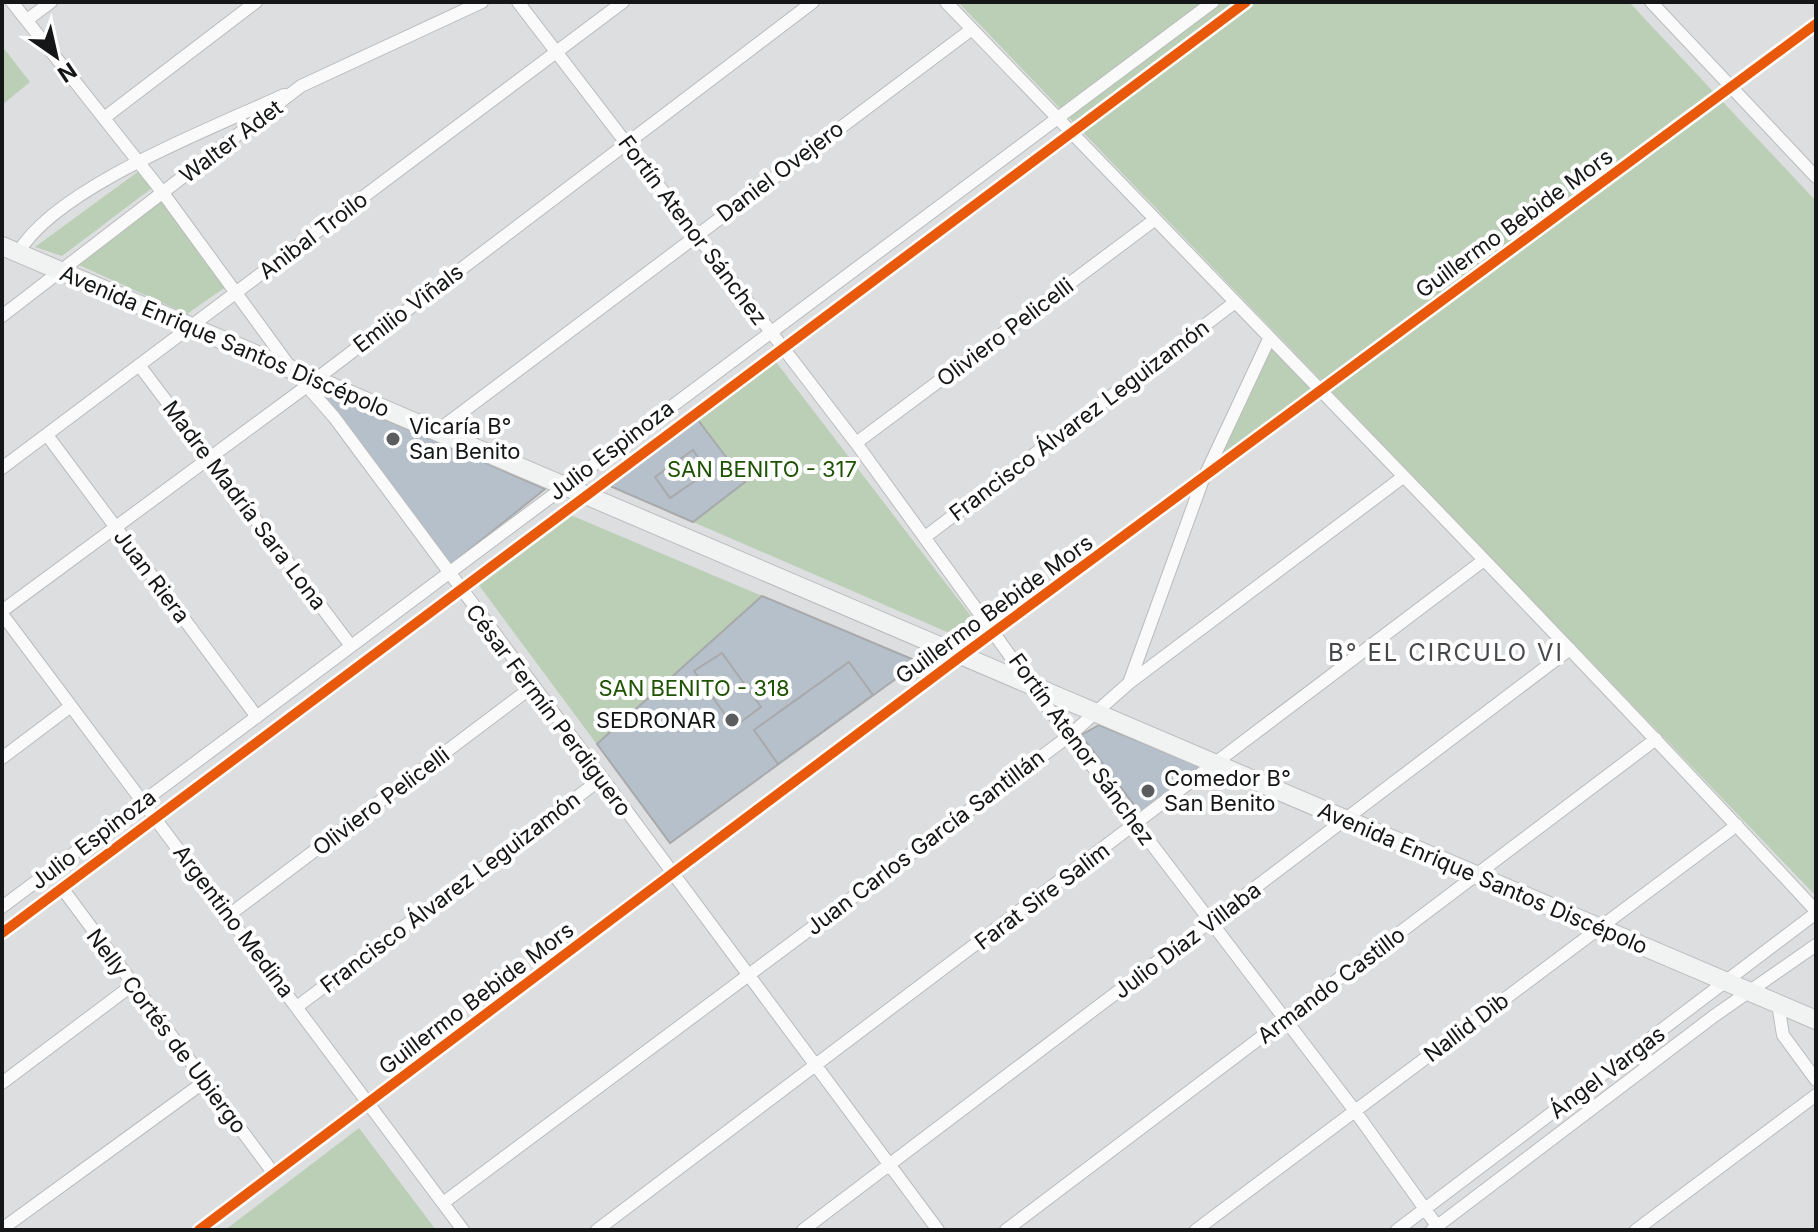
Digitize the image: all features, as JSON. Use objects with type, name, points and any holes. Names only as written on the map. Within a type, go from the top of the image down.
[{"type":"main road","name":"Avenida Enrique Santos Discépolo","points":[[10,250],[290,367],[311,382],[437,431],[960,657],[1816,1020]]},
{"type":"street","points":[[12,2],[163,193],[290,367]]},
{"type":"street","points":[[27,20],[51,2]]},
{"type":"street","points":[[104,118],[256,2]]},
{"type":"street","name":"Walter Adet","points":[[2,316],[301,86],[482,2]]},
{"type":"street","name":"Fortín Atenor Sánchez","points":[[518,2],[856,443],[1069,736],[1355,1111],[1426,1208],[1436,1229]]},
{"type":"street","name":"Anibal Troilo","points":[[2,468],[623,2]]},
{"type":"street","name":"Emilio Viñals","points":[[2,612],[813,2]]},
{"type":"street","points":[[946,2],[1153,221],[1570,649],[1816,912]]},
{"type":"street","name":"Julio Espinoza","points":[[2,907],[770,330],[1213,2]]},
{"type":"street","name":"Julio Espinoza","points":[[2,933],[782,346],[1246,2]]},
{"type":"street","points":[[1651,2],[1816,177]]},
{"type":"street","name":"Guillermo Bebide Mors","points":[[199,1230],[960,657],[1202,482],[1320,390],[1816,24]]},
{"type":"street","name":"Daniel Ovejero","points":[[437,431],[972,29]]},
{"type":"street","points":[[10,250],[52,216],[139,164],[301,86]]},
{"type":"street","name":"Oliviero Pelicelli","points":[[856,443],[1153,221]]},
{"type":"street","name":"Francisco Álvarez Leguizamón","points":[[925,537],[1234,303]]},
{"type":"street","points":[[1129,683],[1202,482],[1269,339]]},
{"type":"street","name":"Madre Madría Sara Lona","points":[[139,365],[351,646]]},
{"type":"street","name":"César Fermín Perdiguero","points":[[311,382],[448,574],[938,1230]]},
{"type":"street","name":"Juan Riera","points":[[47,435],[257,717]]},
{"type":"street","name":"Juan Carlos García Santillán","points":[[443,1203],[1069,736],[1129,683],[1403,477]]},
{"type":"street","name":"Farat Sire Salim","points":[[597,1230],[1484,560]]},
{"type":"street","name":"Argentino Medina","points":[[2,612],[463,1230]]},
{"type":"street","name":"Julio Díaz Villaba","points":[[803,1230],[1570,649]]},
{"type":"street","name":"Oliviero Pelicelli","points":[[229,915],[532,687]]},
{"type":"street","points":[[2,758],[71,706]]},
{"type":"street","name":"Armando Castillo","points":[[1006,1230],[1656,739]]},
{"type":"street","name":"Francisco Álvarez Leguizamón","points":[[298,1006],[601,779]]},
{"type":"street","name":"Nallid Dib","points":[[1196,1230],[1737,825]]},
{"type":"street","name":"Nelly Cortés de Ubiergo","points":[[62,888],[131,986],[274,1174]]},
{"type":"street","name":"Ángel Vargas","points":[[1397,1230],[1816,912]]},
{"type":"street","name":"Ángel Vargas","points":[[1436,1229],[1816,945]]},
{"type":"street","points":[[2,1083],[131,986]]},
{"type":"street","points":[[1778,1004],[1783,1035],[1816,1080]]},
{"type":"street","points":[[2,1229],[204,1082]]},
{"type":"street","points":[[1636,1230],[1816,1095]]},
{"type":"green space","points":[[958,2],[1629,2],[1816,201],[1814,894]]},
{"type":"green space","points":[[2,46],[30,82],[2,105]]},
{"type":"green space","points":[[139,171],[152,188],[62,256],[35,247]]},
{"type":"green space","points":[[163,198],[227,286],[187,314],[77,264]]},
{"type":"green space","points":[[1269,345],[1314,389],[1212,468]]},
{"type":"green space","name":"SAN BENITO - 317","points":[[776,362],[974,620],[954,635],[610,486]]},
{"type":"green space","name":"SAN BENITO - 318","points":[[568,514],[919,662],[670,843],[478,584]]},
{"type":"green space","points":[[359,1128],[436,1230],[225,1230]]},
{"type":"building","name":"Vicaría B° San Benito","points":[[318,390],[545,489],[449,566]]},
{"type":"building","points":[[698,420],[745,482],[693,522],[610,486]]},
{"type":"building","points":[[693,450],[708,472],[670,498],[655,477]]},
{"type":"building","name":"SEDRONAR","points":[[762,596],[919,662],[670,843],[597,744]]},
{"type":"building","points":[[722,653],[761,707],[734,727],[694,671]]},
{"type":"building","points":[[849,662],[873,695],[778,764],[754,730]]},
{"type":"building","name":"Comedor B° San Benito","points":[[1099,725],[1205,768],[1141,814],[1081,735]]},
{"type":"cycle path","points":[[2,933],[1246,2]]},
{"type":"cycle path","points":[[199,1230],[960,657],[1816,24]]},
{"type":"place","name":"Vicaría B° San Benito","points":[[393,439]]},
{"type":"place","name":"SEDRONAR","points":[[732,720]]},
{"type":"place","name":"Comedor B° San Benito","points":[[1148,791]]},
{"type":"district","name":"B° EL CIRCULO VI","points":[[1446,653]]}]
